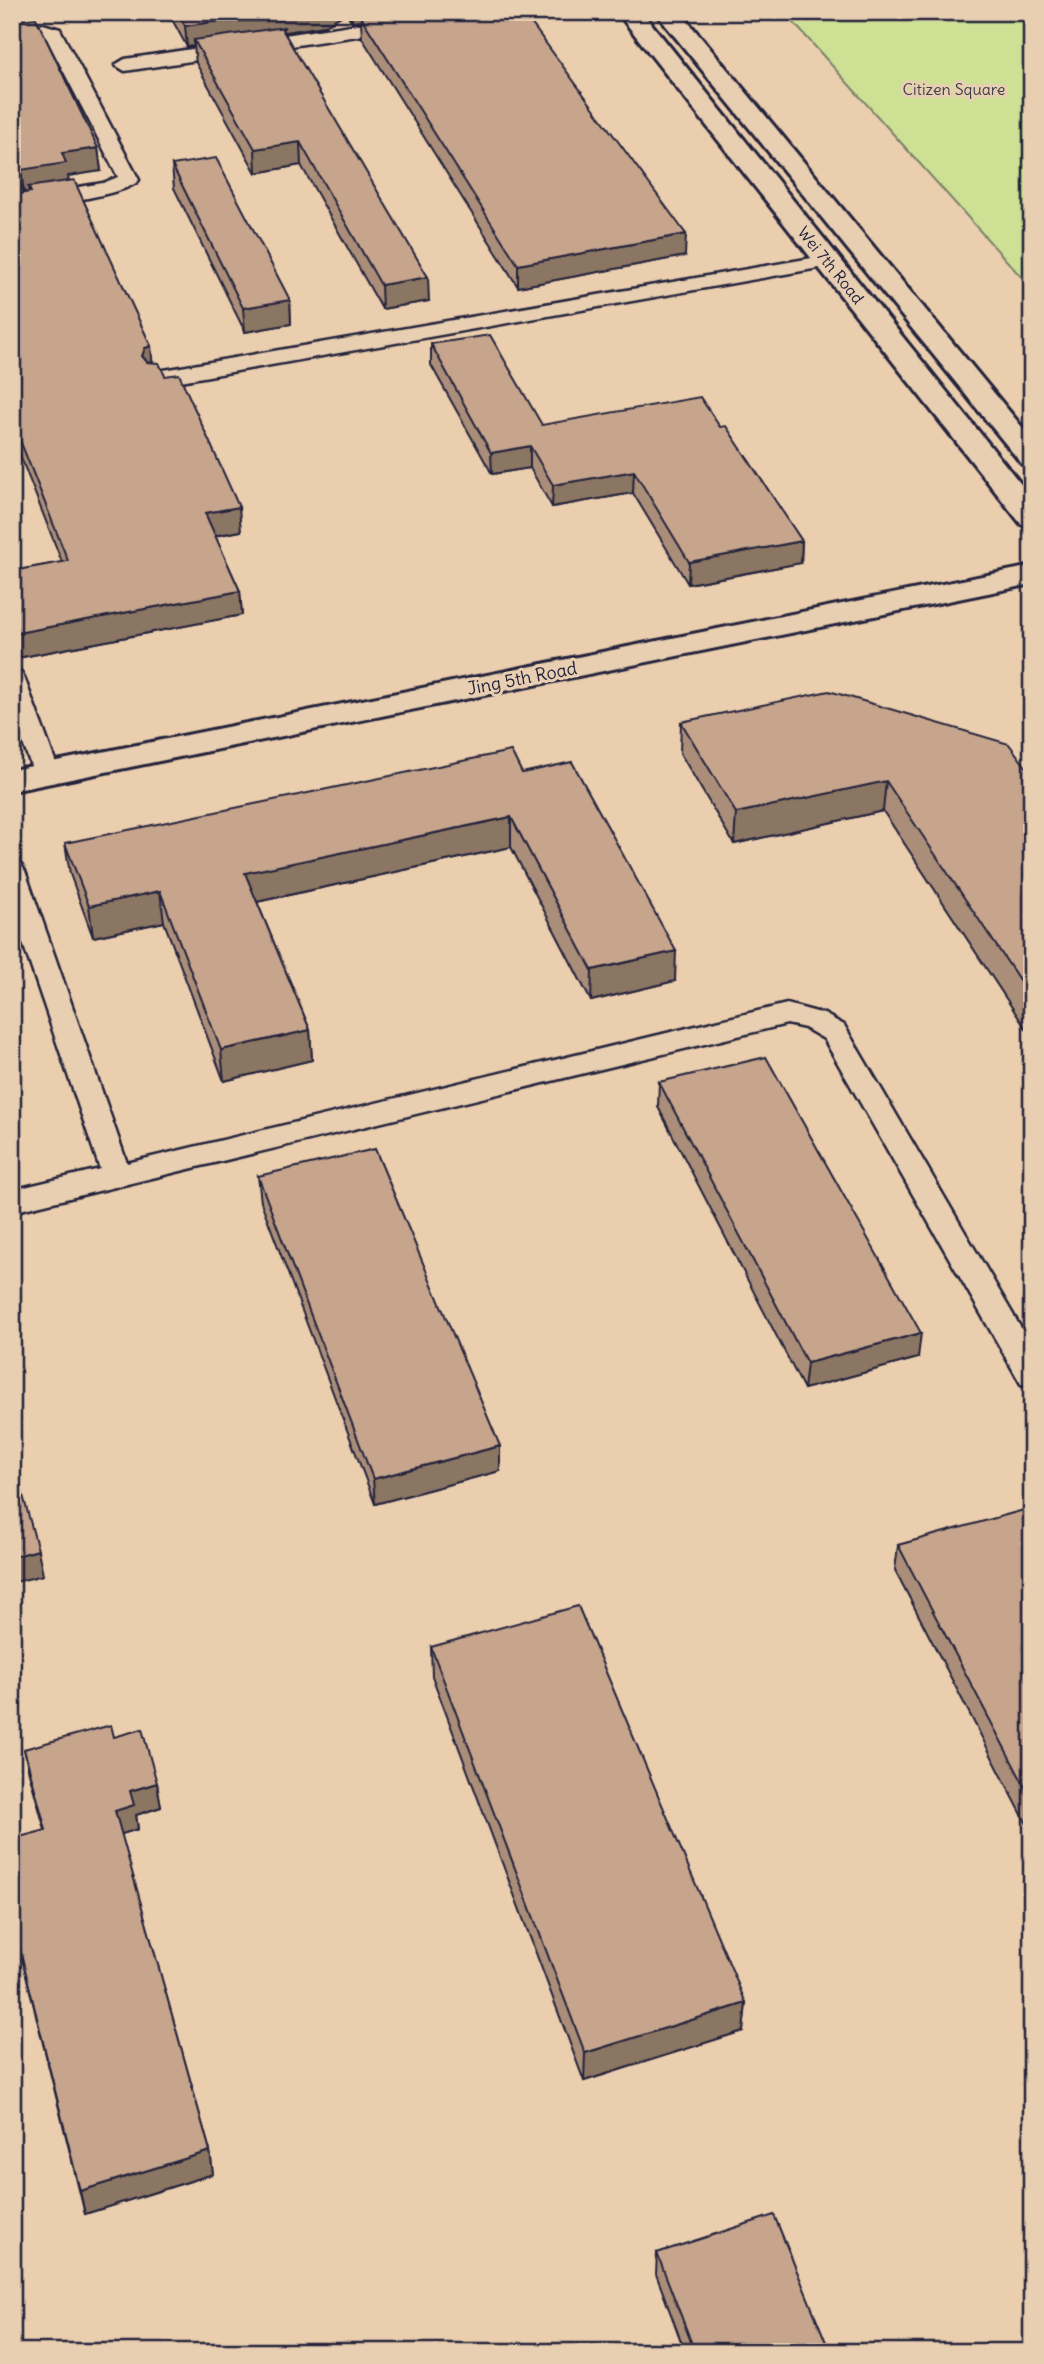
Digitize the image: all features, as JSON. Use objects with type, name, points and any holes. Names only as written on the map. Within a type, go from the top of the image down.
[{"type":"main road","name":"Wei 7th Road","points":[[629,12],[1032,518]]},
{"type":"main road","name":"Wei 7th Road","points":[[667,12],[1032,458]]},
{"type":"main road","name":"Jing 5th Road","points":[[12,781],[1032,575]]},
{"type":"lane","points":[[125,65],[477,12]]},
{"type":"lane","points":[[12,35],[43,30],[53,33],[129,180],[107,188],[12,204]]},
{"type":"lane","points":[[158,378],[828,261]]},
{"type":"lane","points":[[12,677],[47,774]]},
{"type":"lane","points":[[12,872],[117,1176]]},
{"type":"lane","points":[[12,1201],[787,1014],[814,1021],[834,1032],[1032,1375]]},
{"type":"green space","name":"Citizen Square","points":[[784,12],[1032,12],[1032,289]]},
{"type":"building","points":[[177,12],[281,12],[185,26]]},
{"type":"building","points":[[396,12],[523,12],[686,234],[518,265],[361,17]]},
{"type":"building","points":[[36,18],[98,148],[62,153],[66,163],[21,170],[12,150],[12,21]]},
{"type":"building","points":[[285,27],[282,29],[428,277],[381,285],[300,142],[255,149],[194,40]]},
{"type":"building","points":[[216,158],[290,300],[243,308],[172,165]]},
{"type":"building","points":[[74,180],[151,346],[145,348],[142,356],[147,362],[159,363],[165,376],[179,374],[239,507],[205,513],[240,591],[12,634],[12,571],[68,561],[12,420],[12,195],[31,192],[28,187]]},
{"type":"building","points":[[490,335],[542,425],[700,397],[720,427],[726,426],[802,541],[689,562],[634,471],[553,485],[530,446],[491,453],[431,344]]},
{"type":"building","points":[[829,691],[1009,744],[1032,775],[1032,999],[886,781],[736,813],[681,722]]},
{"type":"building","points":[[511,751],[522,773],[572,762],[676,951],[592,970],[511,817],[245,873],[310,1030],[221,1050],[160,891],[89,906],[65,843]]},
{"type":"building","points":[[766,1057],[921,1333],[807,1363],[659,1082]]},
{"type":"building","points":[[375,1149],[500,1446],[373,1479],[258,1176]]},
{"type":"building","points":[[12,1455],[38,1550],[12,1557]]},
{"type":"building","points":[[1024,1510],[1032,1523],[1032,1800],[898,1545]]},
{"type":"building","points":[[578,1606],[746,2003],[585,2053],[431,1647]]},
{"type":"building","points":[[111,1725],[114,1737],[142,1729],[157,1783],[130,1791],[134,1805],[115,1811],[210,2151],[80,2191],[12,1917],[12,1839],[46,1830],[24,1749]]},
{"type":"building","points":[[774,2215],[830,2352],[695,2352],[657,2253]]}]
